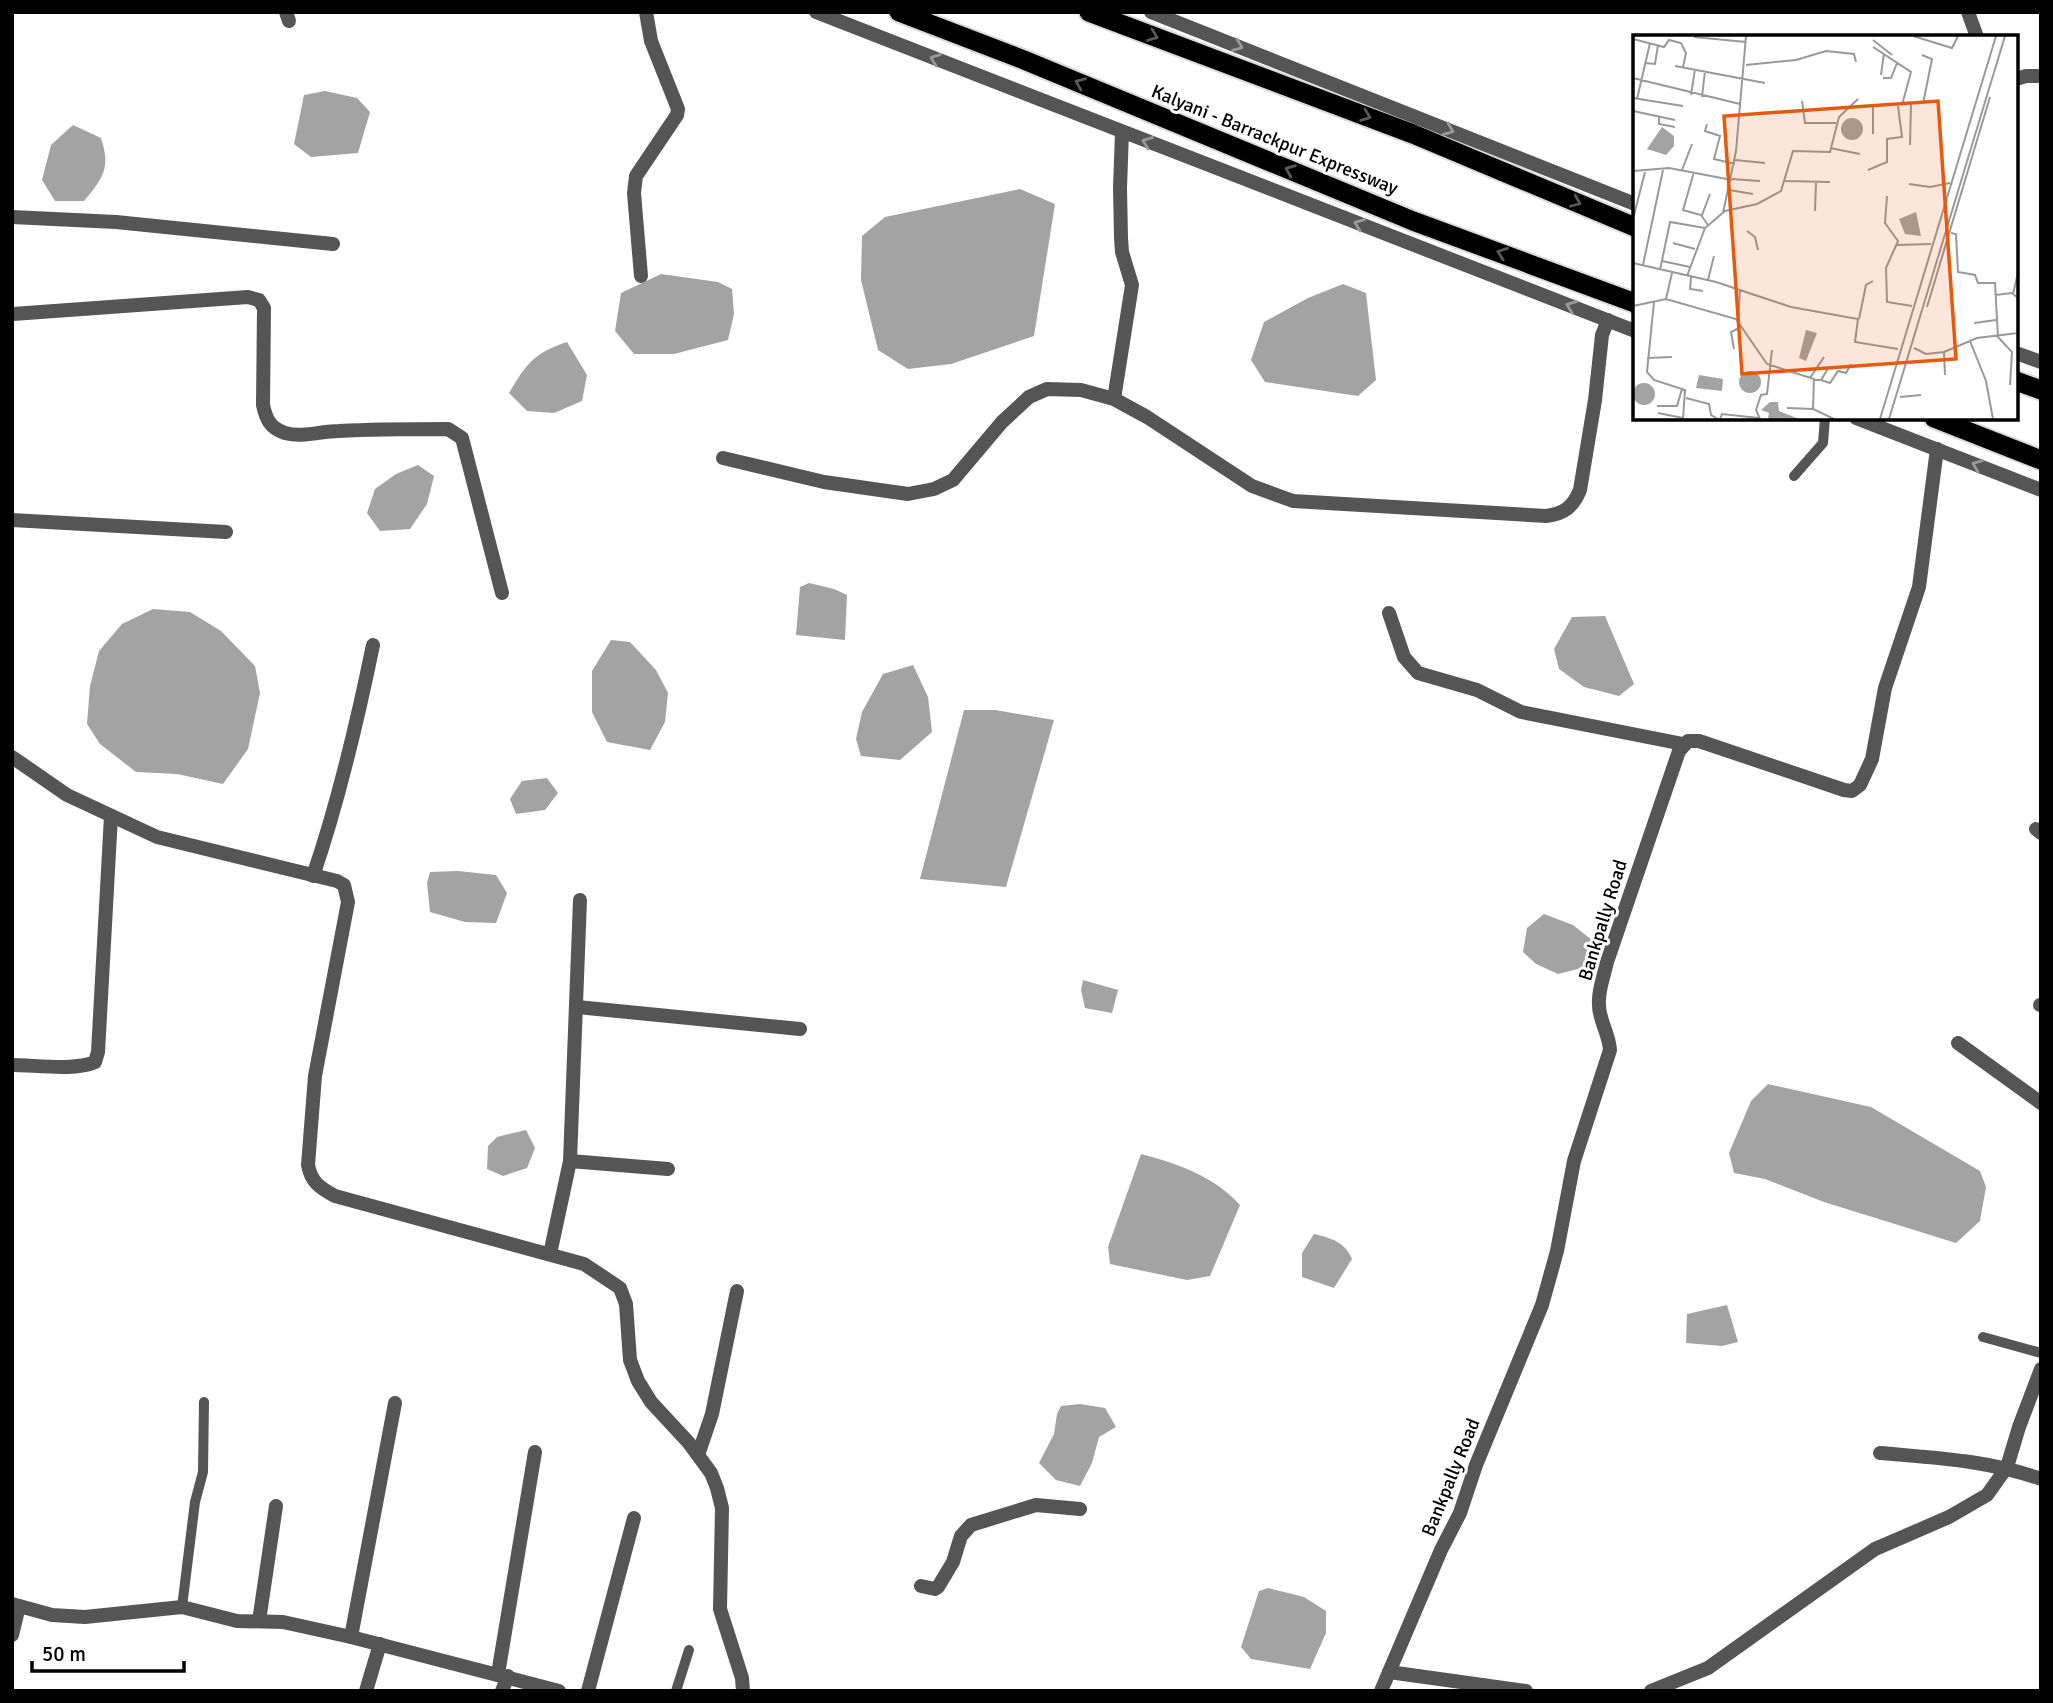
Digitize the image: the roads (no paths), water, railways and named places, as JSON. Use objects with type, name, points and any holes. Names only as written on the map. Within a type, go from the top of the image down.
[{"type":"highway","name":"Kalyani - Barrackpur Expressway","points":[[899,12],[1024,60],[1413,220],[1633,302]]},
{"type":"highway","points":[[1089,12],[1413,134],[1633,226]]},
{"type":"highway","points":[[2018,382],[2041,390]]},
{"type":"highway","points":[[1939,420],[2041,460]]},
{"type":"street","points":[[641,276],[634,193],[636,176],[677,115],[678,109],[651,41],[646,12]]},
{"type":"street","points":[[816,12],[1633,330]]},
{"type":"street","points":[[1151,12],[1633,203]]},
{"type":"street","points":[[1968,12],[1976,35]]},
{"type":"street","points":[[2018,78],[2041,76]]},
{"type":"street","points":[[1114,399],[1132,285],[1122,252],[1121,238],[1122,132]]},
{"type":"street","points":[[12,217],[116,222],[334,244]]},
{"type":"street","points":[[13,314],[248,297],[259,300],[264,308],[264,405],[266,417],[272,427],[300,436],[350,430],[448,429],[456,432],[462,438],[502,593]]},
{"type":"street","points":[[723,458],[824,482],[908,494],[934,489],[953,480],[1002,422],[1029,397],[1047,389],[1081,390],[1114,399],[1147,417],[1252,486],[1293,501],[1560,515],[1575,504],[1580,490],[1595,400],[1602,335],[1608,320]]},
{"type":"street","points":[[2018,354],[2041,362]]},
{"type":"street","points":[[1861,420],[2041,490]]},
{"type":"street","points":[[1389,613],[1404,657],[1418,673],[1477,690],[1521,712],[1683,744],[1699,741],[1844,790],[1856,790],[1872,759],[1885,688],[1919,587],[1937,449]]},
{"type":"street","points":[[12,520],[226,532]]},
{"type":"street","points":[[313,876],[344,775],[373,645]]},
{"type":"street","name":"Bankpally Road","points":[[1381,1691],[1441,1550],[1461,1513],[1476,1465],[1550,1278],[1574,1161],[1610,1049],[1599,1007],[1607,962],[1674,763],[1683,744]]},
{"type":"street","points":[[12,757],[66,795],[157,838],[344,885],[348,902],[315,1076],[310,1175],[318,1187],[335,1196],[584,1264],[620,1288],[626,1304],[630,1360],[638,1381],[651,1402],[712,1473],[722,1508],[720,1609],[742,1678],[743,1691]]},
{"type":"street","points":[[12,1065],[75,1066],[95,1062],[98,1052],[111,816]]},
{"type":"street","points":[[550,1254],[570,1161],[580,900]]},
{"type":"street","points":[[577,1007],[800,1029]]},
{"type":"street","points":[[1958,1043],[2041,1103]]},
{"type":"street","points":[[570,1161],[668,1169]]},
{"type":"street","points":[[698,1455],[712,1414],[737,1291]]},
{"type":"street","points":[[1651,1691],[1679,1686],[1708,1668],[1875,1549],[1949,1517],[1987,1495],[2007,1467],[2041,1370]]},
{"type":"street","points":[[351,1637],[395,1403]]},
{"type":"street","points":[[502,1680],[536,1452]]},
{"type":"street","points":[[1880,1453],[1965,1460],[2007,1467],[2041,1479]]},
{"type":"street","points":[[921,1586],[931,1589],[938,1587],[953,1562],[961,1536],[971,1525],[1036,1505],[1080,1509]]},
{"type":"street","points":[[259,1621],[276,1506]]},
{"type":"street","points":[[589,1691],[634,1518]]},
{"type":"street","points":[[12,1635],[15,1605],[52,1615],[85,1617],[182,1607],[236,1621],[283,1622],[351,1637],[502,1680],[559,1691]]},
{"type":"street","points":[[366,1691],[380,1644]]},
{"type":"street","points":[[1389,1672],[1527,1691]]},
{"type":"lane","points":[[1794,476],[1823,443],[1825,420]]},
{"type":"lane","points":[[1983,1337],[2041,1353]]},
{"type":"lane","points":[[182,1607],[195,1502],[203,1472],[204,1402]]},
{"type":"lane","points":[[676,1691],[689,1650]]}]
